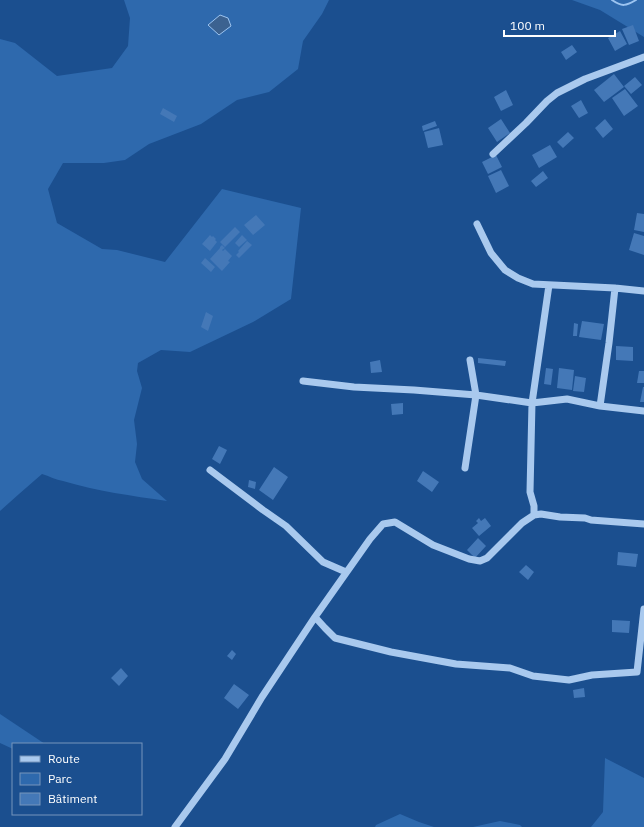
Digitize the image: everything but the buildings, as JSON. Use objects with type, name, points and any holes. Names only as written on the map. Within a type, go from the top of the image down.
[{"type":"street","points":[[493,154],[557,93],[585,79],[644,56]]},
{"type":"street","points":[[477,224],[491,253],[505,270],[518,278],[533,284],[644,291]]},
{"type":"street","points":[[534,515],[534,506],[530,492],[532,403],[549,285]]},
{"type":"street","points":[[600,406],[615,288]]},
{"type":"street","points":[[465,468],[476,395],[470,360]]},
{"type":"street","points":[[303,381],[354,387],[476,395],[532,403],[567,399],[600,406],[644,411]]},
{"type":"street","points":[[210,470],[286,526],[323,562],[346,572]]},
{"type":"street","points":[[175,827],[225,759],[262,697],[315,617],[370,539],[383,524],[395,522],[433,545],[469,559],[480,561],[488,558],[522,523],[534,515],[541,514],[644,524]]},
{"type":"street","points":[[315,617],[335,638],[391,652],[456,664],[510,668],[534,676],[569,680],[592,675],[640,672],[644,609]]},
{"type":"green space","points":[[124,0],[329,0],[322,14],[303,41],[298,69],[269,92],[237,100],[201,124],[149,144],[125,160],[104,163],[63,163],[48,189],[57,223],[102,249],[117,250],[165,262],[222,189],[301,208],[291,299],[253,322],[190,352],[161,350],[138,363],[137,371],[142,388],[134,420],[137,444],[135,462],[142,479],[167,501],[89,488],[42,474],[0,511],[0,39],[15,43],[57,76],[112,68],[128,46],[130,18]]},
{"type":"green space","points":[[572,0],[644,0],[644,37],[600,10]]},
{"type":"green space","points":[[0,714],[44,743],[12,743],[12,749],[0,743]]},
{"type":"green space","points":[[605,758],[644,778],[644,827],[591,827],[603,812]]},
{"type":"green space","points":[[400,814],[434,827],[375,827],[376,825]]},
{"type":"green space","points":[[500,821],[520,825],[522,827],[473,827]]},
{"type":"shaded area","points":[[220,15],[228,18],[231,26],[219,35],[208,25]]},
{"type":"waterway","points":[[612,0],[621,5],[629,4],[636,0]]}]
